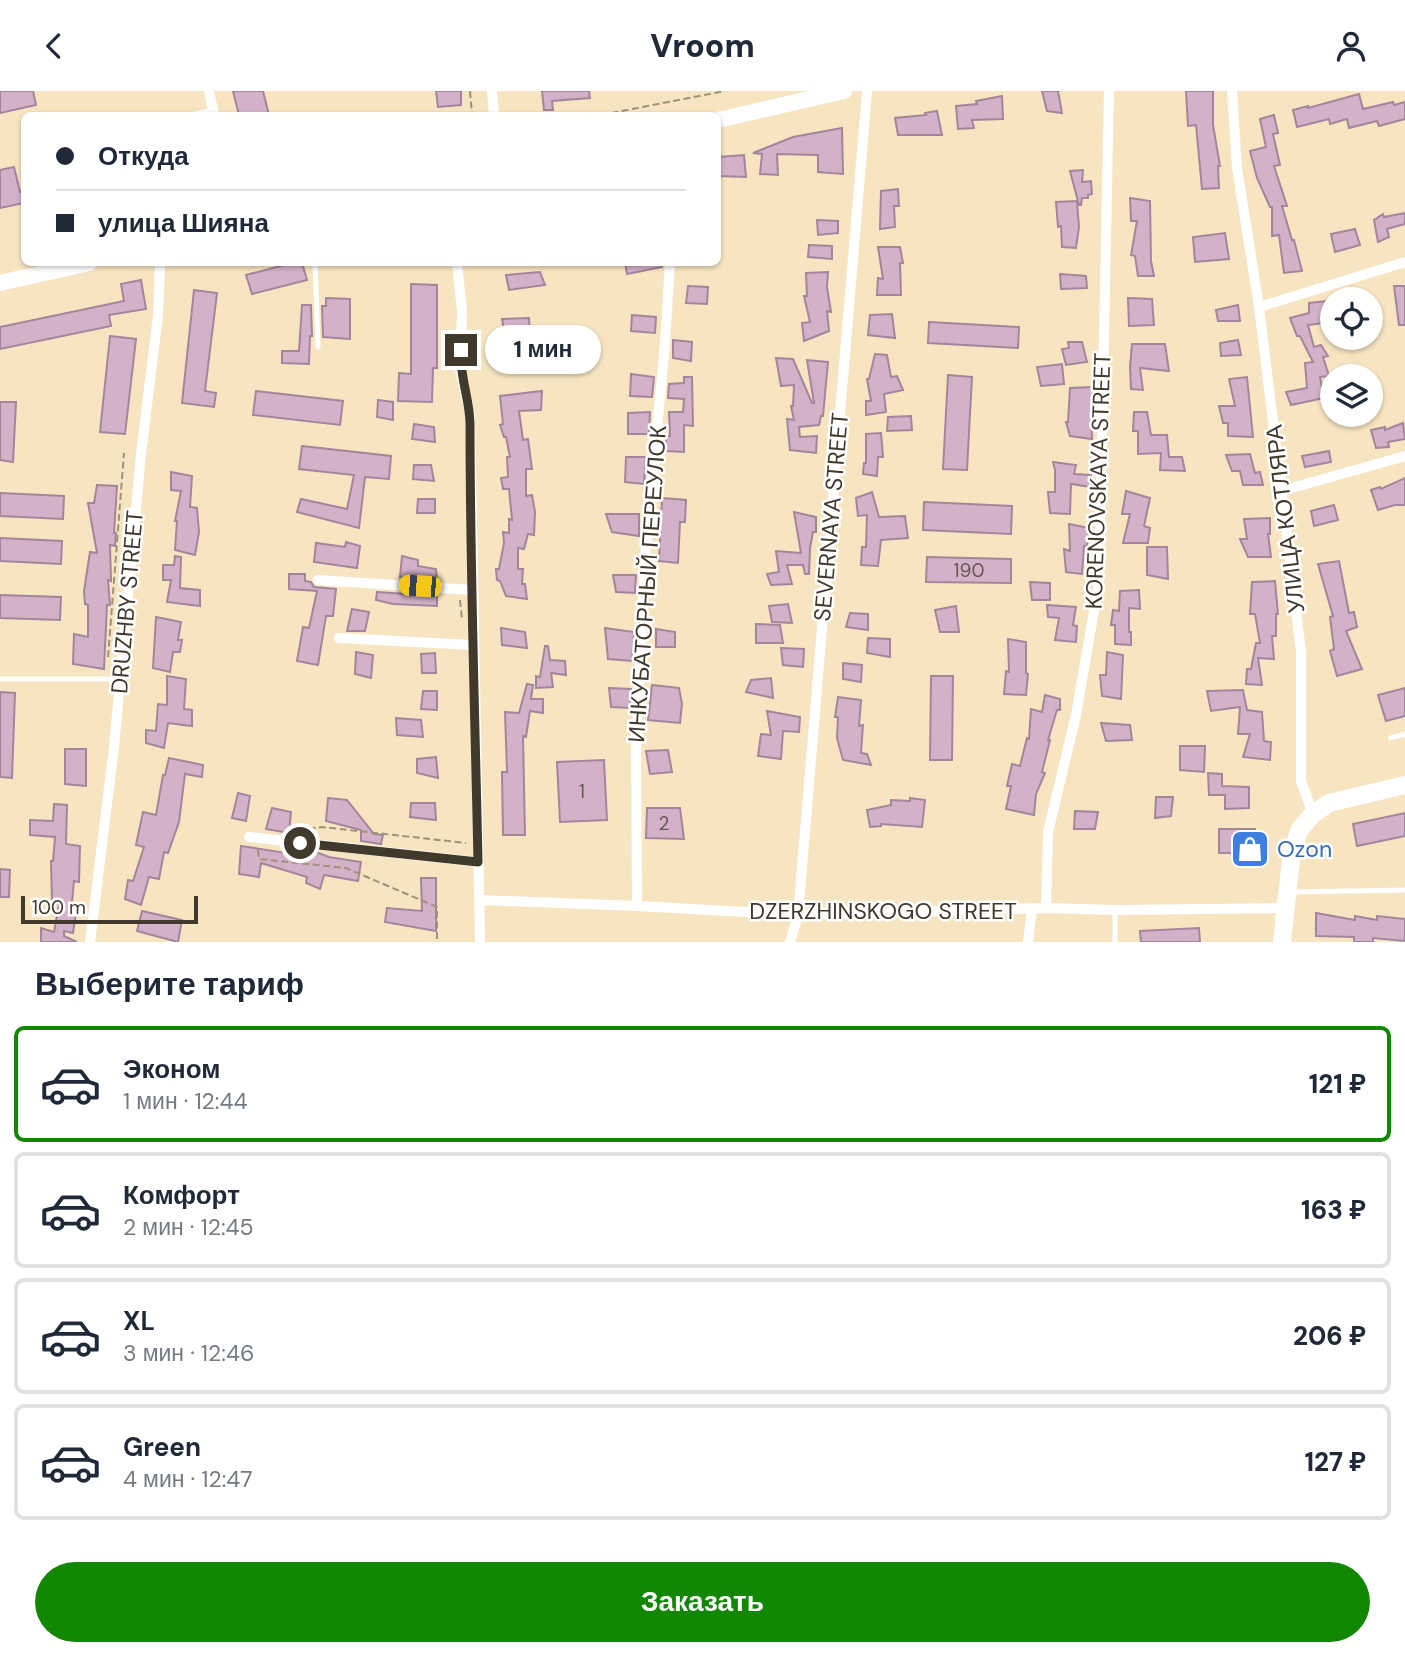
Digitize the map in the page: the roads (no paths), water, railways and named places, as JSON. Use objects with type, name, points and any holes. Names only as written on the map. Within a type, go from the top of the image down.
[{"type":"main road","points":[[721,119],[844,91]]},
{"type":"main road","points":[[0,283],[76,266]]},
{"type":"main road","points":[[1282,942],[1292,851],[1300,829],[1313,814],[1329,803],[1405,785]]},
{"type":"street","points":[[209,91],[214,112]]},
{"type":"street","points":[[492,91],[494,112]]},
{"type":"street","name":"SEVERNAYA STREET","points":[[790,942],[797,915],[867,91]]},
{"type":"street","name":"KORENOVSKAYA STREET","points":[[1046,908],[1048,832],[1076,715],[1098,582],[1109,91]]},
{"type":"street","name":"УЛИЦА КОТЛЯРА","points":[[1232,91],[1237,168],[1259,307],[1301,652],[1301,781],[1313,814]]},
{"type":"street","points":[[1259,307],[1405,262]]},
{"type":"street","name":"DRUZHBY STREET","points":[[90,942],[121,679],[141,454],[158,315],[160,266]]},
{"type":"street","points":[[457,266],[462,312],[460,369],[470,415],[480,942]]},
{"type":"street","name":"ИНКУБАТОРНЫЙ ПЕРЕУЛОК","points":[[637,906],[636,748],[645,558],[670,266]]},
{"type":"street","points":[[1281,491],[1405,456]]},
{"type":"street","points":[[318,580],[472,590]]},
{"type":"street","points":[[339,638],[473,645]]},
{"type":"street","points":[[249,837],[478,862]]},
{"type":"street","name":"DZERZHINSKOGO STREET","points":[[479,900],[797,915],[1046,908],[1115,910],[1287,900]]},
{"type":"street","points":[[1028,942],[1032,909]]},
{"type":"lane","points":[[315,266],[318,347]]},
{"type":"lane","points":[[0,679],[121,679]]},
{"type":"lane","points":[[1391,738],[1405,734]]},
{"type":"lane","points":[[1287,900],[1405,890]]},
{"type":"lane","points":[[1115,910],[1115,942]]},
{"type":"place","name":"Ozon","points":[[1250,849]]}]
